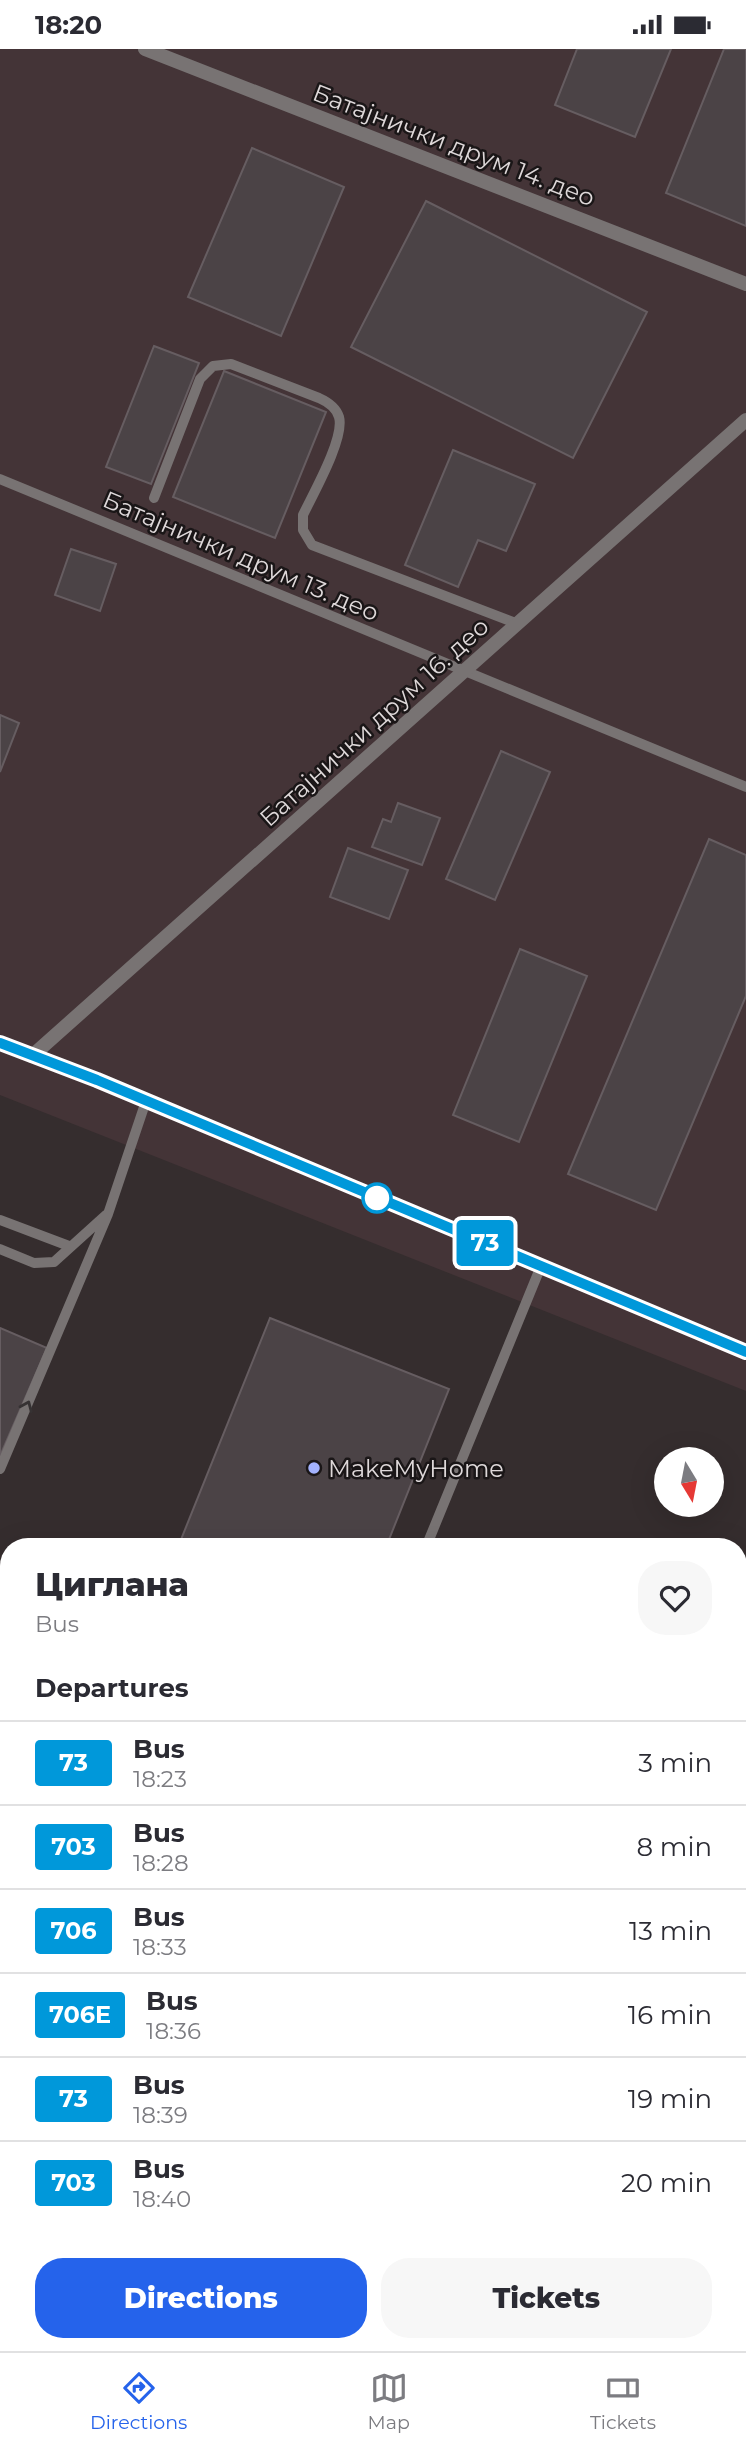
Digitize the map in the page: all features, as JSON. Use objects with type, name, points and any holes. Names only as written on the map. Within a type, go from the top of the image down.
[{"type":"main road","points":[[0,1043],[146,1101],[746,1352]]},
{"type":"street","name":"Батајнички друм 14. део","points":[[145,49],[746,284]]},
{"type":"street","name":"Батајнички друм 16. део","points":[[32,1056],[746,420]]},
{"type":"lane","points":[[154,498],[200,379],[213,366],[231,364],[319,398],[329,403],[339,417],[338,436],[303,515],[303,530],[312,545],[518,624]]},
{"type":"lane","name":"Батајнички друм 13. део","points":[[0,479],[746,787]]},
{"type":"lane","points":[[0,1469],[108,1214],[146,1101]]},
{"type":"lane","points":[[0,1248],[34,1263],[54,1262],[108,1214]]},
{"type":"lane","points":[[0,1220],[69,1247]]},
{"type":"lane","points":[[429,1538],[541,1266]]},
{"type":"shaded area","points":[[0,49],[746,49],[746,1391],[0,1095]]},
{"type":"building","points":[[577,49],[671,49],[635,137],[555,105]]},
{"type":"building","points":[[724,49],[746,49],[746,226],[666,193]]},
{"type":"building","points":[[252,148],[344,187],[281,336],[188,297]]},
{"type":"building","points":[[426,201],[647,312],[573,458],[351,347]]},
{"type":"building","points":[[154,346],[199,363],[151,484],[106,467]]},
{"type":"building","points":[[224,371],[326,412],[275,538],[173,497]]},
{"type":"building","points":[[453,450],[535,484],[506,551],[478,540],[458,587],[405,565]]},
{"type":"building","points":[[71,549],[116,564],[100,611],[55,595]]},
{"type":"building","points":[[0,715],[19,723],[0,772]]},
{"type":"building","points":[[501,751],[550,772],[495,900],[446,879]]},
{"type":"building","points":[[398,803],[440,818],[422,865],[372,847],[383,819],[391,822]]},
{"type":"building","points":[[709,839],[746,855],[746,996],[656,1210],[568,1174]]},
{"type":"building","points":[[348,848],[408,870],[389,919],[330,897]]},
{"type":"building","points":[[520,949],[587,976],[519,1142],[453,1115]]},
{"type":"building","name":"MakeMyHome","points":[[270,1318],[449,1389],[390,1538],[182,1538]]},
{"type":"building","points":[[0,1328],[47,1348],[0,1456]]},
{"type":"bus line","name":"73","points":[[0,1043],[97,1080],[746,1352]]},
{"type":"place","name":"MakeMyHome","points":[[314,1468]]}]
